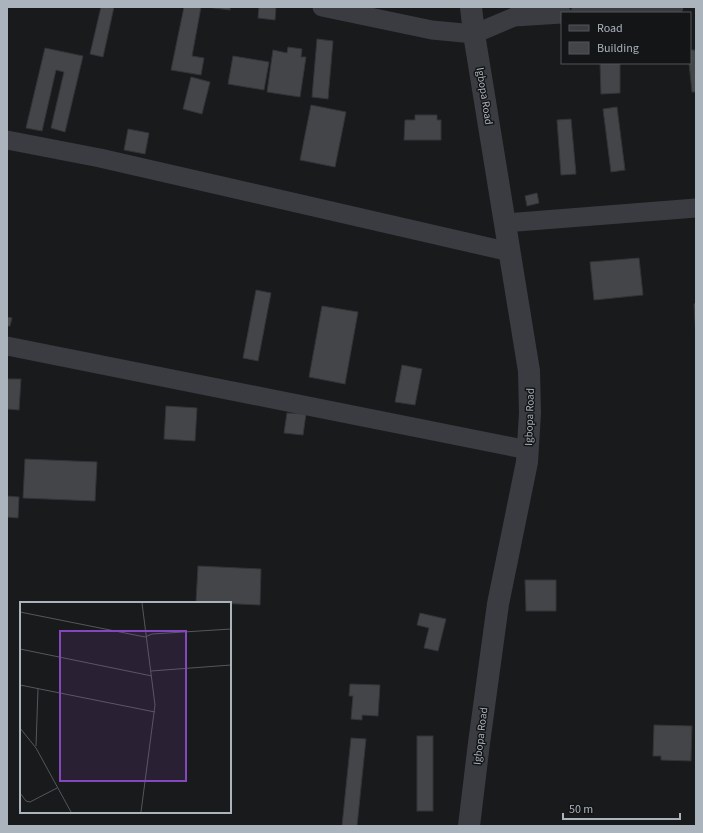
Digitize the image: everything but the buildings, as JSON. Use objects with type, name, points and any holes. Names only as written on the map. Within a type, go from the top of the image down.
[{"type":"street","points":[[322,7],[432,30],[474,34],[514,17],[561,14]]},
{"type":"street","name":"Igbopa Road","points":[[469,826],[478,743],[498,604],[527,462],[530,413],[530,371],[474,34],[471,7]]},
{"type":"street","points":[[596,12],[674,7]]},
{"type":"street","points":[[7,140],[107,160],[510,252]]},
{"type":"street","points":[[505,223],[696,208]]},
{"type":"street","points":[[7,346],[528,450]]}]
